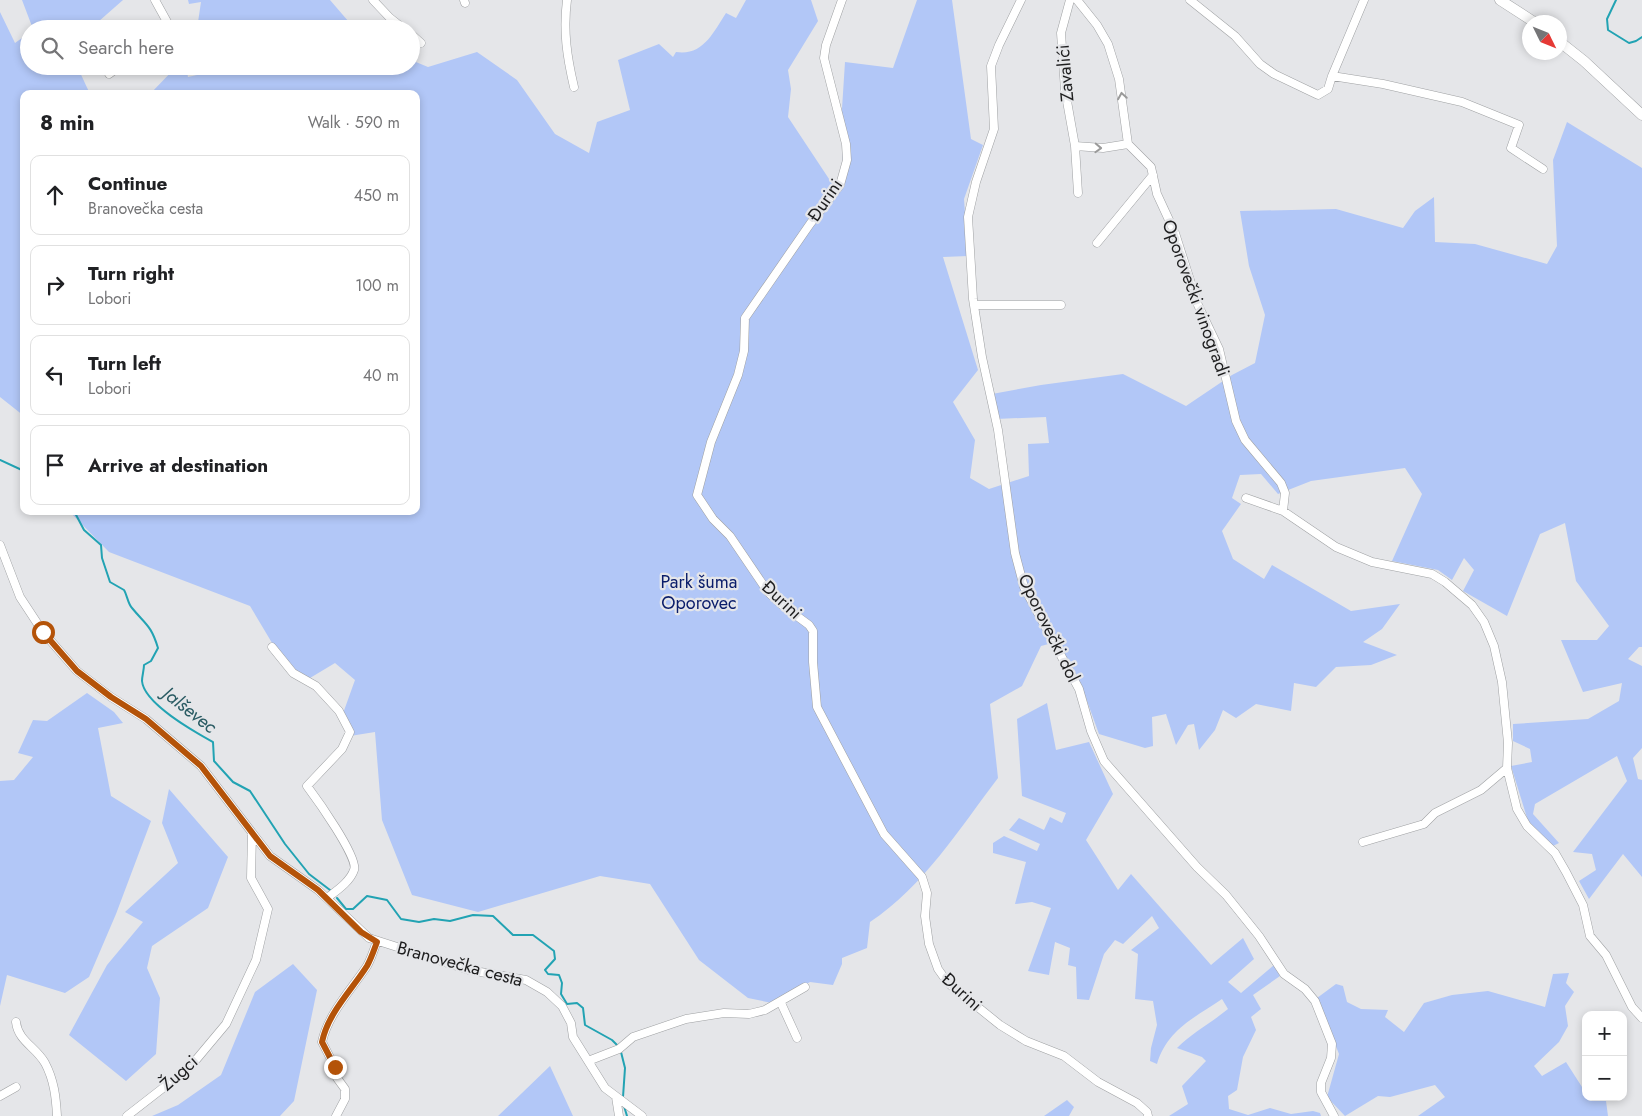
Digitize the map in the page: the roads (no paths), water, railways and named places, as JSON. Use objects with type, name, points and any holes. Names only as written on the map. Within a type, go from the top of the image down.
[{"type":"street","points":[[155,0],[167,20]]},
{"type":"street","points":[[374,0],[393,20]]},
{"type":"street","points":[[567,0],[564,22],[565,46],[574,87]]},
{"type":"street","name":"Đurini","points":[[842,0],[826,45],[824,58],[846,144],[846,160],[840,185],[810,224],[745,318],[744,351],[738,375],[711,442],[697,495],[712,519],[730,536],[768,592],[809,625],[813,631],[813,662],[817,708],[884,834],[922,877],[927,892],[925,916],[929,944],[938,969],[948,984],[1000,1025],[1026,1041],[1064,1056],[1098,1082],[1137,1103],[1148,1116]]},
{"type":"street","name":"Oporovečki dol","points":[[1021,0],[999,44],[991,66],[994,129],[974,190],[968,217],[974,305],[998,430],[1015,554],[1024,587],[1079,689],[1091,732],[1104,761],[1197,867],[1226,895],[1259,936],[1284,974],[1305,989],[1315,1001],[1332,1044],[1331,1058],[1320,1083],[1321,1092],[1334,1116]]},
{"type":"street","name":"Zavalići","points":[[1070,0],[1061,33],[1065,90],[1075,146],[1078,193]]},
{"type":"street","points":[[1075,146],[1103,148],[1128,144],[1119,79],[1108,44],[1098,25],[1077,0]]},
{"type":"street","points":[[1190,0],[1235,36],[1250,54],[1274,74],[1318,95],[1328,90],[1364,0]]},
{"type":"street","points":[[1500,0],[1523,15]]},
{"type":"street","points":[[1567,47],[1584,60],[1642,115]]},
{"type":"street","points":[[1332,76],[1383,84],[1462,102],[1519,125],[1511,148],[1543,169]]},
{"type":"street","name":"Oporovečki vinogradi","points":[[1128,144],[1145,158],[1151,167],[1157,194],[1178,241],[1198,305],[1219,349],[1236,421],[1245,440],[1281,483],[1285,493],[1283,511]]},
{"type":"street","points":[[1097,242],[1153,175]]},
{"type":"street","points":[[974,305],[1060,304]]},
{"type":"street","points":[[1246,498],[1283,511],[1336,547],[1372,562],[1432,574],[1445,582],[1472,605],[1484,622],[1494,646],[1502,682],[1508,742],[1507,768],[1517,808],[1527,826],[1558,860],[1583,905],[1590,936],[1606,955],[1632,1007],[1642,1018]]},
{"type":"street","name":"Branovečka cesta","points":[[0,545],[20,597],[43,632],[77,671],[111,697],[146,719],[201,766],[270,856],[305,879],[361,932],[377,942],[469,970],[526,980],[547,992],[562,1006],[571,1024],[573,1037],[605,1088],[642,1116]]},
{"type":"street","points":[[272,646],[293,673],[316,686],[339,711],[350,732],[342,749],[307,786],[344,842],[355,866],[344,884],[327,898]]},
{"type":"street","points":[[1363,842],[1424,824],[1435,813],[1480,790],[1507,768]]},
{"type":"street","name":"Žugci","points":[[127,1116],[190,1067],[226,1024],[248,982],[268,916],[268,909],[251,878],[252,832]]},
{"type":"street","points":[[336,1116],[345,1099],[345,1089],[337,1078],[335,1067],[322,1042],[324,1033],[345,995],[368,964],[377,942]]},
{"type":"street","points":[[588,1061],[619,1049],[633,1037],[686,1020],[724,1013],[749,1014],[781,1003],[805,987]]},
{"type":"street","points":[[781,1003],[797,1038]]},
{"type":"street","points":[[16,1022],[18,1034],[44,1062],[54,1087],[58,1116]]},
{"type":"street","points":[[0,1096],[16,1087]]},
{"type":"street","points":[[619,1116],[620,1099]]},
{"type":"waterway","points":[[1616,0],[1607,19],[1608,30],[1629,43],[1642,37]]},
{"type":"waterway","name":"Jalševec","points":[[0,460],[20,469]]},
{"type":"waterway","name":"Jalševec","points":[[76,515],[84,530],[101,545],[102,558],[110,582],[124,590],[131,606],[153,634],[158,648],[151,661],[144,665],[142,681],[151,699],[172,716],[213,742],[214,761],[233,782],[250,791],[285,844],[309,874],[330,890]]},
{"type":"waterway","name":"Jalševec","points":[[337,898],[346,909],[353,909],[367,896],[387,900],[401,919],[419,922],[434,919],[450,921],[473,915],[493,916],[513,935],[533,935],[554,951],[555,959],[545,970],[548,974],[559,975],[562,983],[561,994],[567,1004],[577,1003],[583,1008],[585,1025],[612,1040],[619,1047]]},
{"type":"waterway","name":"Jalševec","points":[[621,1052],[625,1068],[623,1097]]},
{"type":"waterway","name":"Jalševec","points":[[624,1106],[627,1116]]},
{"type":"park label","name":"Park šuma Oporovec","points":[[699,592]]}]
